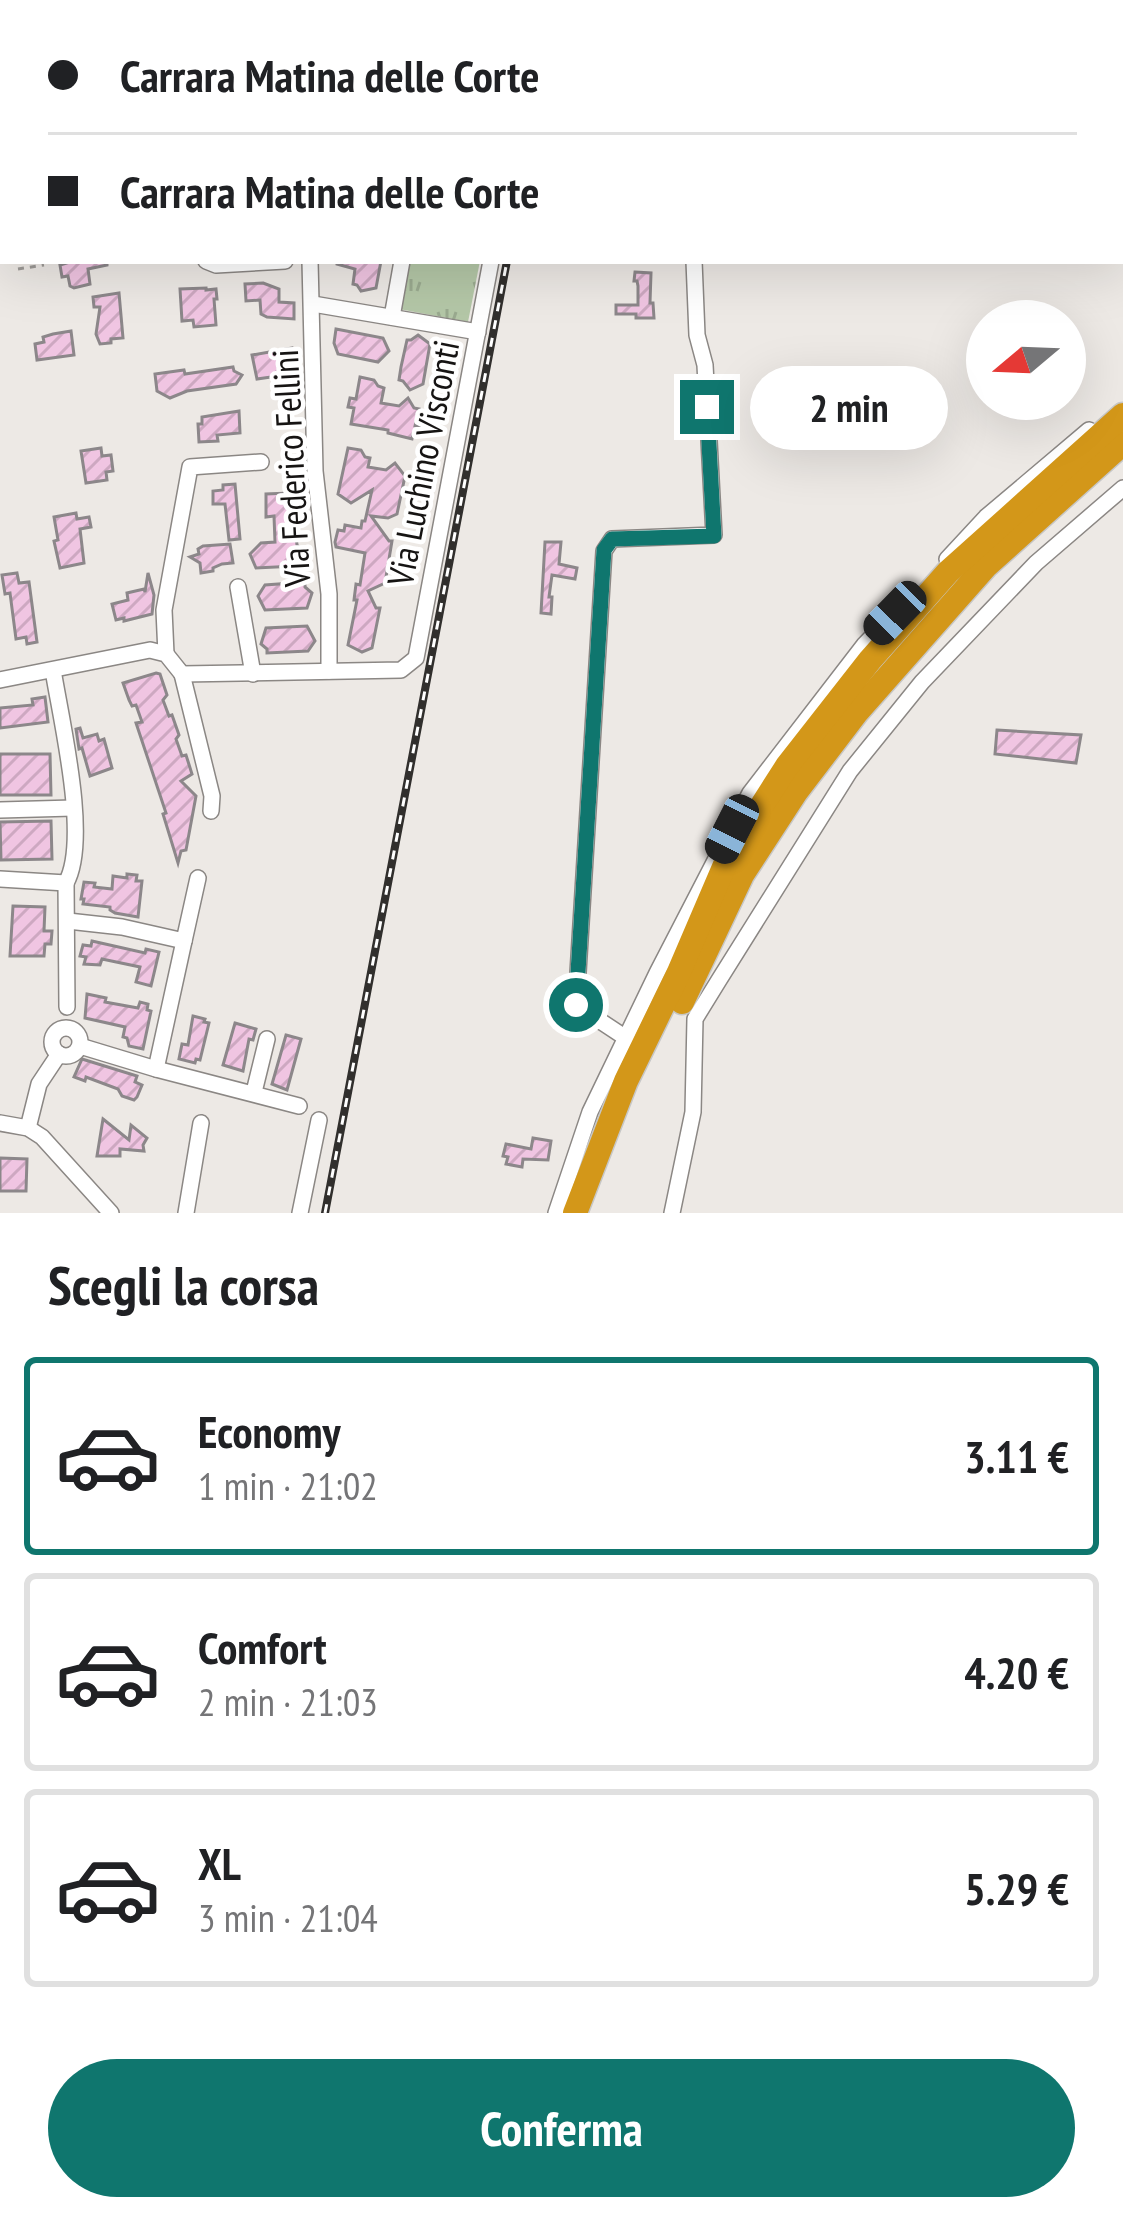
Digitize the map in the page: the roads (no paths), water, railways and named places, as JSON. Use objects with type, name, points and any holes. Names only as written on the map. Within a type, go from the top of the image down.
[{"type":"highway","points":[[575,1213],[626,1081],[727,860],[788,766],[870,660],[948,572],[1123,415]]},
{"type":"highway","points":[[590,1213],[637,1093],[742,875],[796,792],[857,712],[986,566],[1123,443]]},
{"type":"street","name":"Via Federico Fellini","points":[[310,264],[315,471],[329,594],[329,671]]},
{"type":"street","points":[[392,317],[401,264]]},
{"type":"street","name":"Via Luchino Visconti","points":[[329,671],[401,670],[416,658],[490,264]]},
{"type":"street","points":[[626,1038],[576,1005],[604,550],[612,539],[714,536],[694,264]]},
{"type":"street","points":[[313,304],[478,332]]},
{"type":"street","points":[[556,1213],[590,1112],[750,794],[864,645],[986,517],[1123,401]]},
{"type":"street","points":[[211,811],[212,796],[182,674],[166,654],[164,610],[190,467],[261,462]]},
{"type":"street","points":[[672,1213],[693,1112],[695,1019],[718,980],[850,771],[922,682],[1036,563],[1123,488]]},
{"type":"street","points":[[238,587],[253,674]]},
{"type":"street","points":[[0,680],[150,650],[166,654]]},
{"type":"street","points":[[53,670],[73,784],[74,870],[67,883],[68,999]]},
{"type":"street","points":[[182,674],[329,671]]},
{"type":"street","points":[[0,810],[74,808]]},
{"type":"street","points":[[156,1069],[197,878]]},
{"type":"street","points":[[0,879],[67,883]]},
{"type":"street","points":[[68,921],[184,941]]},
{"type":"street","points":[[63,1028],[75,1031],[80,1046],[71,1055],[59,1054],[52,1042],[56,1034],[63,1028]]},
{"type":"street","points":[[254,1092],[267,1040]]},
{"type":"street","points":[[80,1046],[299,1106]]},
{"type":"street","points":[[28,1128],[40,1084],[59,1054]]},
{"type":"street","points":[[300,1213],[319,1120]]},
{"type":"street","points":[[0,1123],[28,1128],[42,1137],[111,1213]]},
{"type":"street","points":[[186,1213],[201,1123]]},
{"type":"railway","points":[[325,1213],[506,264]]}]
